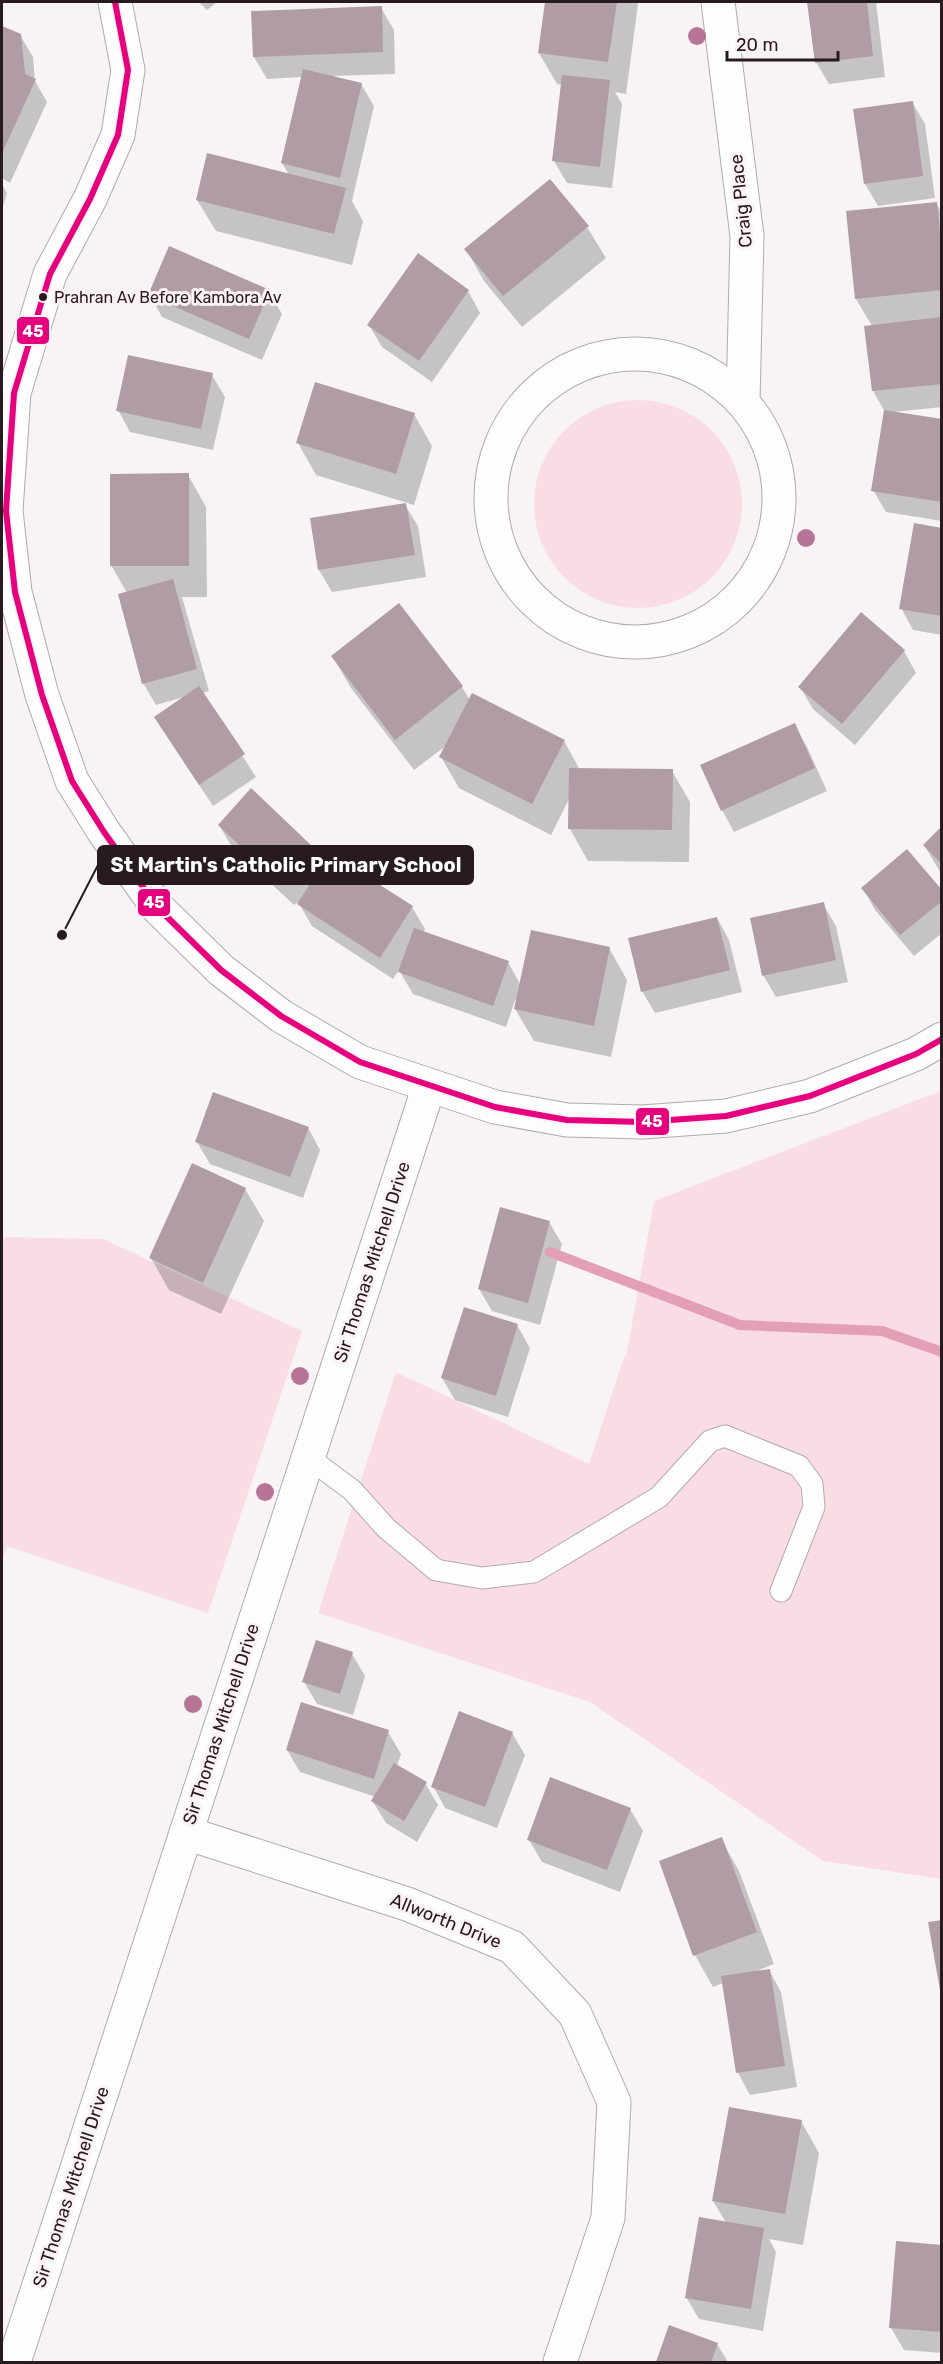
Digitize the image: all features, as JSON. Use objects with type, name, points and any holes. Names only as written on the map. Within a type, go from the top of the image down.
[{"type":"street","points":[[115,2],[128,70],[118,135],[90,199],[50,274],[15,393],[6,511],[15,592],[42,695],[72,781],[104,832],[158,909],[221,970],[281,1016],[360,1062],[495,1107],[567,1120],[642,1122],[726,1116],[810,1096],[916,1054],[942,1039]]},
{"type":"street","name":"Craig Place","points":[[718,2],[747,236],[743,401]]},
{"type":"street","points":[[616,353],[663,355],[706,371],[743,401],[769,443],[780,491],[774,540],[752,584],[716,618],[672,639],[623,643],[576,631],[536,605],[507,568],[492,524],[491,477],[505,432],[533,394],[571,367],[616,353]]},
{"type":"street","name":"Sir Thomas Mitchell Drive","points":[[14,2362],[429,1086]]},
{"type":"street","name":"Allworth Drive","points":[[186,1833],[407,1904],[512,1947],[575,2014],[614,2102],[614,2114],[608,2218],[560,2362]]},
{"type":"lane","points":[[309,1458],[352,1490],[386,1528],[436,1570],[482,1578],[534,1572],[659,1497],[710,1441],[725,1436],[800,1466],[812,1484],[814,1507],[781,1590]]},
{"type":"shaded area","points":[[638,400],[658,402],[678,408],[704,424],[718,438],[734,464],[740,484],[742,504],[740,524],[734,544],[718,570],[704,584],[678,600],[658,606],[638,608],[618,606],[598,600],[572,584],[558,570],[542,544],[536,524],[534,504],[536,484],[542,464],[558,438],[572,424],[598,408],[618,402]]},
{"type":"shaded area","points":[[941,1091],[941,1879],[823,1861],[590,1702],[318,1613],[396,1372],[589,1464],[624,1357],[626,1357],[654,1201]]},
{"type":"shaded area","points":[[2,1237],[103,1239],[302,1331],[208,1613],[7,1546],[2,1561]]},
{"type":"building","points":[[545,2],[617,2],[608,62],[538,53]]},
{"type":"building","points":[[807,2],[867,2],[873,56],[815,63]]},
{"type":"building","points":[[382,6],[383,52],[253,57],[251,11]]},
{"type":"building","points":[[2,26],[21,34],[25,74],[36,79],[2,153]]},
{"type":"building","points":[[303,69],[362,83],[340,178],[281,163]]},
{"type":"building","points":[[562,75],[610,80],[600,167],[552,161]]},
{"type":"building","points":[[913,101],[923,176],[864,184],[853,109]]},
{"type":"building","points":[[207,153],[346,188],[334,234],[196,200]]},
{"type":"building","points":[[550,179],[589,226],[503,296],[464,249]]},
{"type":"building","points":[[937,202],[942,253],[942,290],[855,299],[846,211]]},
{"type":"building","points":[[169,246],[270,290],[249,339],[148,295]]},
{"type":"building","points":[[418,253],[469,290],[419,361],[367,325]]},
{"type":"building","points":[[942,317],[942,384],[872,391],[864,326]]},
{"type":"building","points":[[128,355],[213,373],[201,429],[116,411]]},
{"type":"building","points":[[315,382],[415,413],[396,474],[296,443]]},
{"type":"building","points":[[884,410],[942,419],[942,502],[871,491]]},
{"type":"building","points":[[189,473],[189,566],[110,566],[110,474]]},
{"type":"building","points":[[406,503],[415,555],[318,570],[310,518]]},
{"type":"building","points":[[914,523],[942,528],[942,616],[899,609]]},
{"type":"building","points":[[173,579],[197,669],[142,684],[118,594]]},
{"type":"building","points":[[399,603],[463,686],[395,740],[331,656]]},
{"type":"building","points":[[861,612],[905,650],[842,724],[798,687]]},
{"type":"building","points":[[199,686],[245,754],[199,785],[154,717]]},
{"type":"building","points":[[472,693],[565,740],[532,804],[439,757]]},
{"type":"building","points":[[795,723],[815,768],[721,811],[700,765]]},
{"type":"building","points":[[569,768],[673,769],[672,830],[568,829]]},
{"type":"building","points":[[251,788],[314,848],[281,884],[218,825]]},
{"type":"building","points":[[942,826],[942,864],[923,845]]},
{"type":"building","points":[[907,849],[942,890],[942,901],[900,935],[861,888]]},
{"type":"building","points":[[330,853],[413,906],[380,958],[297,904]]},
{"type":"building","points":[[824,902],[836,960],[762,976],[750,918]]},
{"type":"building","points":[[717,917],[730,970],[641,992],[628,938]]},
{"type":"building","points":[[414,928],[509,961],[493,1006],[398,972]]},
{"type":"building","points":[[531,930],[610,947],[594,1026],[514,1009]]},
{"type":"building","points":[[213,1092],[309,1127],[290,1177],[195,1142]]},
{"type":"building","points":[[192,1163],[246,1188],[203,1283],[149,1258]]},
{"type":"building","points":[[500,1207],[550,1221],[528,1303],[478,1289]]},
{"type":"building","points":[[464,1307],[518,1324],[496,1396],[441,1378]]},
{"type":"building","points":[[316,1640],[353,1652],[340,1694],[302,1682]]},
{"type":"building","points":[[301,1702],[389,1730],[374,1779],[286,1750]]},
{"type":"building","points":[[459,1711],[513,1732],[485,1807],[431,1787]]},
{"type":"building","points":[[394,1763],[427,1782],[404,1821],[371,1801]]},
{"type":"building","points":[[550,1777],[631,1808],[607,1870],[527,1840]]},
{"type":"building","points":[[722,1837],[757,1932],[693,1956],[659,1861]]},
{"type":"building","points":[[942,1920],[942,1990],[940,1990],[928,1922]]},
{"type":"building","points":[[770,1969],[785,2066],[736,2073],[721,1976]]},
{"type":"building","points":[[729,2107],[802,2120],[785,2214],[712,2201]]},
{"type":"building","points":[[699,2217],[764,2228],[751,2309],[685,2298]]},
{"type":"building","points":[[896,2241],[942,2245],[942,2332],[889,2328]]},
{"type":"building","points":[[669,2325],[718,2343],[711,2362],[656,2362]]},
{"type":"waterway","points":[[550,1252],[740,1325],[882,1331],[942,1352]]},
{"type":"transit line","name":"45","points":[[115,2],[128,70],[118,135],[90,199],[50,274],[14,393],[6,511],[15,592],[42,695],[72,781],[104,832],[158,908],[221,970],[281,1016],[360,1062],[495,1107],[567,1120],[642,1122],[726,1116],[810,1096],[916,1054],[942,1039]]},
{"type":"place","name":"Prahran Av Before Kambora Av","points":[[43,297]]},
{"type":"place","name":"St Martin's Catholic Primary School","points":[[62,935]]}]
